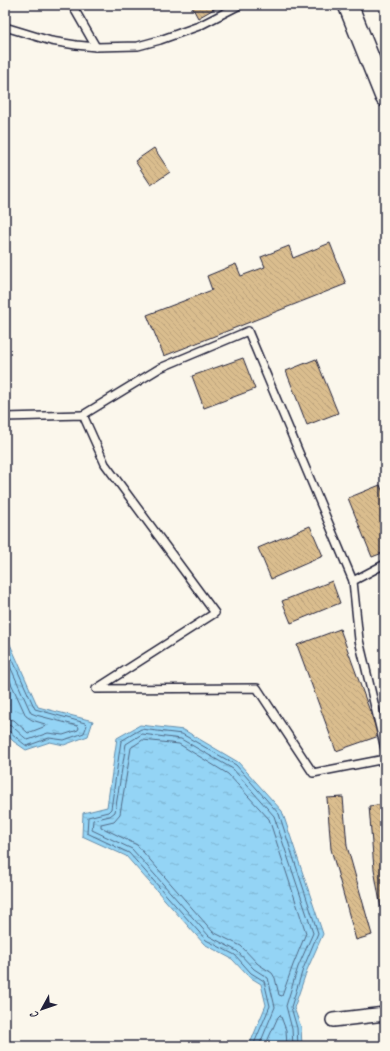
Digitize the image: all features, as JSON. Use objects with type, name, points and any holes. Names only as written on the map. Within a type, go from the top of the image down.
[{"type":"main road","points":[[348,5],[384,90]]},
{"type":"street","points":[[333,1020],[385,1014]]},
{"type":"lane","points":[[72,5],[96,47]]},
{"type":"lane","points":[[5,27],[51,41],[96,47],[138,46],[199,26],[240,5]]},
{"type":"lane","points":[[5,417],[83,415],[160,368],[248,331],[353,581],[358,640],[385,749]]},
{"type":"lane","points":[[83,415],[106,464],[215,613],[96,689],[257,688],[313,772],[385,759]]},
{"type":"lane","points":[[353,581],[385,564]]},
{"type":"water","points":[[5,633],[38,707],[93,721],[88,736],[64,745],[50,742],[26,750],[13,741],[5,732]]},
{"type":"water","points":[[140,725],[184,730],[238,762],[282,811],[323,934],[307,970],[294,1008],[301,1027],[302,1046],[249,1046],[266,1005],[261,984],[248,976],[232,959],[204,944],[126,856],[82,836],[83,813],[107,807],[117,738]]},
{"type":"building","points":[[191,5],[221,5],[198,18]]},
{"type":"building","points":[[154,148],[170,172],[151,185],[135,161]]},
{"type":"building","points":[[330,243],[346,284],[164,356],[147,315],[212,290],[207,276],[236,264],[241,276],[265,267],[261,257],[289,246],[293,258]]},
{"type":"building","points":[[243,358],[255,389],[204,408],[192,376]]},
{"type":"building","points":[[316,359],[338,413],[307,425],[286,371]]},
{"type":"building","points":[[385,427],[385,437],[381,429]]},
{"type":"building","points":[[380,485],[385,497],[385,552],[372,557],[348,498]]},
{"type":"building","points":[[310,526],[323,556],[271,579],[258,548]]},
{"type":"building","points":[[332,581],[340,603],[291,623],[282,601]]},
{"type":"building","points":[[340,629],[379,736],[336,751],[297,645]]},
{"type":"building","points":[[343,797],[347,846],[372,935],[356,940],[331,849],[327,798]]},
{"type":"building","points":[[385,804],[385,931],[374,869],[369,806]]}]
